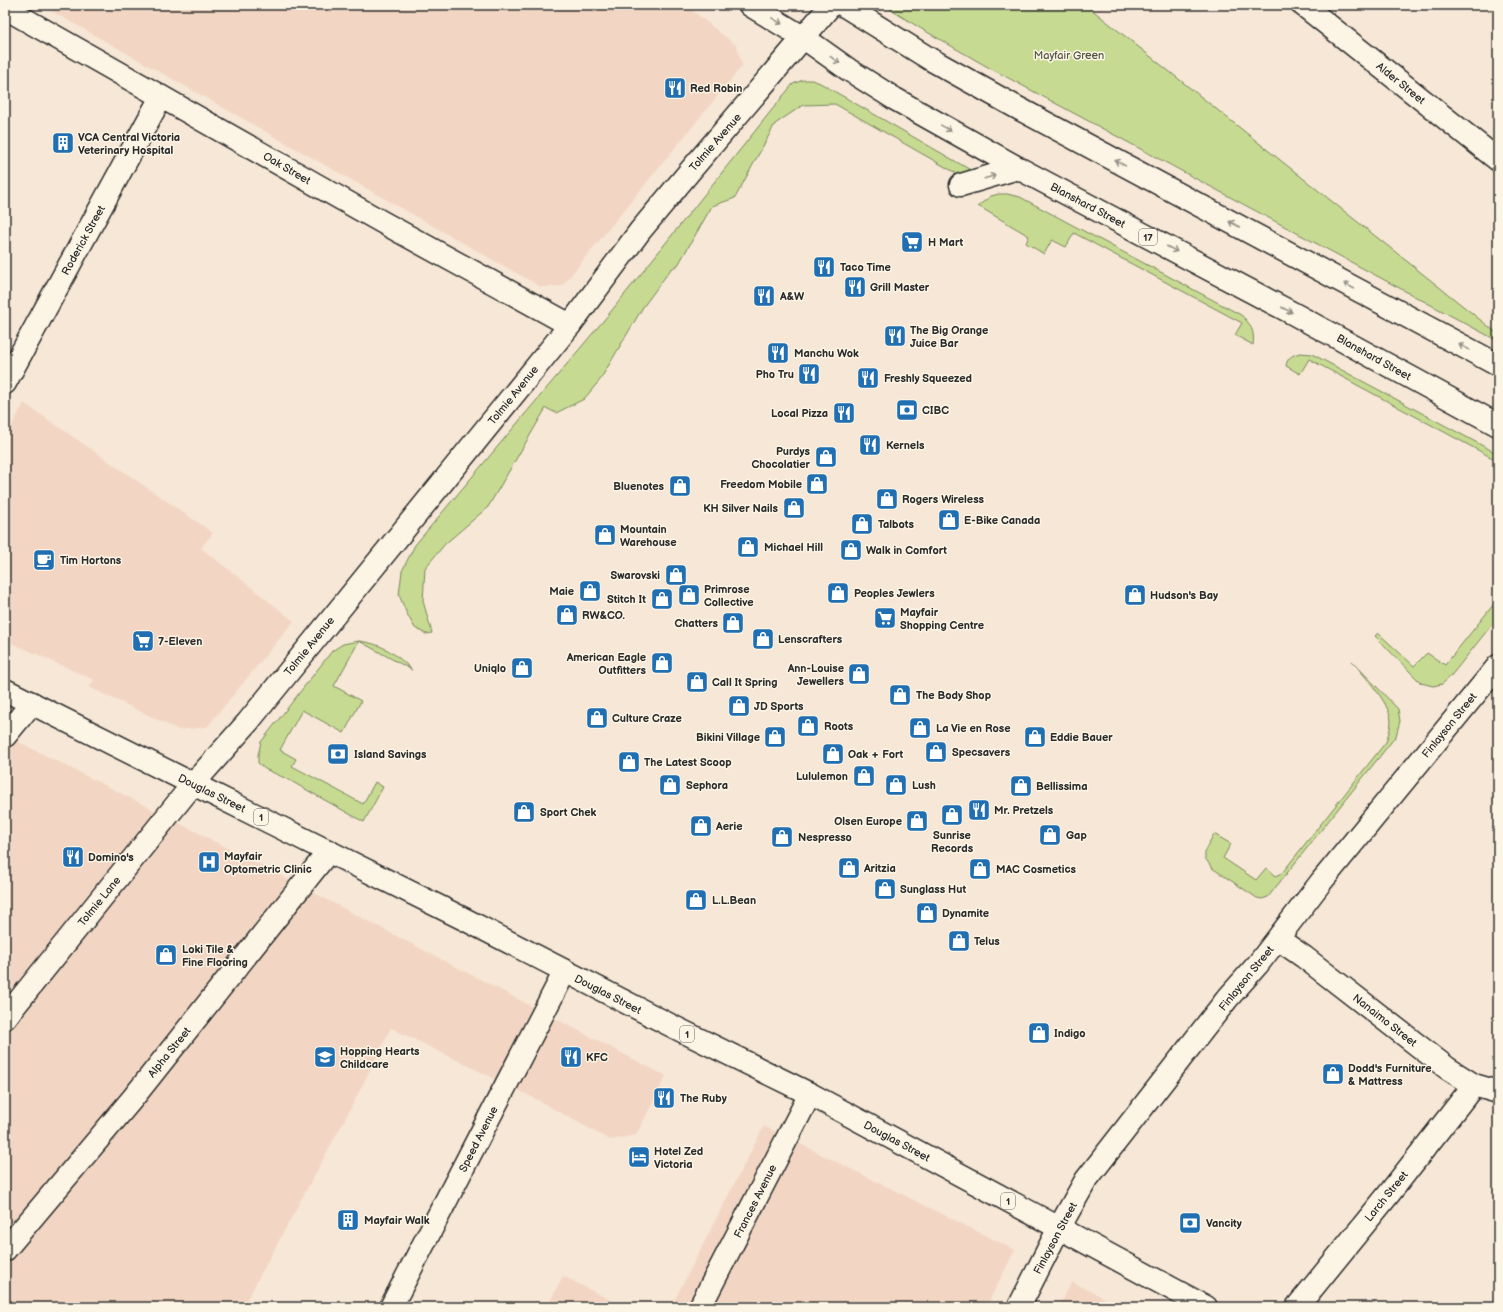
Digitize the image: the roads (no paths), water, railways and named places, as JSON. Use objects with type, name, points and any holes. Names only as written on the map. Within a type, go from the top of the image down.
[{"type":"main road","name":"Blanshard Street","points":[[750,5],[804,38],[849,70],[895,99],[1018,168],[1294,314],[1498,425]]},
{"type":"main road","name":"Tolmie Avenue","points":[[193,784],[248,722],[570,325],[640,231],[832,5]]},
{"type":"main road","points":[[843,5],[930,59],[1016,107],[1498,365]]},
{"type":"main road","name":"Alder Street","points":[[1303,5],[1498,160]]},
{"type":"main road","name":"Oak Street","points":[[5,8],[389,226],[570,325]]},
{"type":"main road","name":"Roderick Street","points":[[5,383],[162,97]]},
{"type":"main road","points":[[961,185],[1018,168]]},
{"type":"main road","name":"Finlayson Street","points":[[1019,1307],[1059,1228],[1086,1180],[1227,999],[1278,939],[1331,870],[1498,666]]},
{"type":"main road","name":"Douglas Street","points":[[5,690],[329,851],[810,1094],[1206,1307]]},
{"type":"main road","points":[[5,736],[32,703]]},
{"type":"main road","name":"Tolmie Lane","points":[[5,1018],[193,784]]},
{"type":"main road","name":"Alpha Street","points":[[5,1250],[133,1098],[329,851]]},
{"type":"main road","name":"Nanaimo Street","points":[[1278,939],[1304,957],[1447,1068],[1474,1084],[1498,1092]]},
{"type":"main road","name":"Speed Avenue","points":[[391,1307],[565,971]]},
{"type":"main road","name":"Larch Street","points":[[1297,1307],[1393,1189],[1474,1084]]},
{"type":"main road","name":"Frances Avenue","points":[[700,1307],[810,1094]]},
{"type":"place","name":"Red Robin","points":[[675,88]]},
{"type":"place","name":"VCA Central Victoria Veterinary Hospital","points":[[63,143]]},
{"type":"place","name":"H Mart","points":[[912,242]]},
{"type":"place","name":"Taco Time","points":[[824,267]]},
{"type":"place","name":"Grill Master","points":[[855,287]]},
{"type":"place","name":"A&W","points":[[764,296]]},
{"type":"place","name":"The Big Orange Juice Bar","points":[[895,336]]},
{"type":"place","name":"Manchu Wok","points":[[778,353]]},
{"type":"place","name":"Pho Tru","points":[[809,374]]},
{"type":"place","name":"Freshly Squeezed","points":[[868,378]]},
{"type":"place","name":"CIBC","points":[[907,410]]},
{"type":"place","name":"Local Pizza","points":[[844,413]]},
{"type":"place","name":"Kernels","points":[[870,445]]},
{"type":"place","name":"Purdys Chocolatier","points":[[826,457]]},
{"type":"place","name":"Freedom Mobile","points":[[817,484]]},
{"type":"place","name":"Bluenotes","points":[[680,486]]},
{"type":"place","name":"Rogers Wireless","points":[[887,499]]},
{"type":"place","name":"KH Silver Nails","points":[[794,508]]},
{"type":"place","name":"E-Bike Canada","points":[[949,520]]},
{"type":"place","name":"Talbots","points":[[862,524]]},
{"type":"place","name":"Mountain Warehouse","points":[[605,535]]},
{"type":"place","name":"Michael Hill","points":[[748,547]]},
{"type":"place","name":"Walk in Comfort","points":[[851,550]]},
{"type":"place","name":"Tim Hortons","points":[[44,560]]},
{"type":"place","name":"Swarovski","points":[[676,575]]},
{"type":"place","name":"Maie","points":[[590,591]]},
{"type":"place","name":"Peoples Jewlers","points":[[838,593]]},
{"type":"place","name":"Primrose Collective","points":[[689,595]]},
{"type":"place","name":"Hudson's Bay","points":[[1135,595]]},
{"type":"place","name":"Stitch It","points":[[662,599]]},
{"type":"place","name":"RW&CO.","points":[[567,615]]},
{"type":"place","name":"Mayfair Shopping Centre","points":[[885,618]]},
{"type":"place","name":"Chatters","points":[[733,623]]},
{"type":"place","name":"Lenscrafters","points":[[763,639]]},
{"type":"place","name":"7-Eleven","points":[[143,641]]},
{"type":"place","name":"American Eagle Outfitters","points":[[662,663]]},
{"type":"place","name":"Uniqlo","points":[[522,668]]},
{"type":"place","name":"Ann-Louise Jewellers","points":[[859,674]]},
{"type":"place","name":"Call It Spring","points":[[697,682]]},
{"type":"place","name":"The Body Shop","points":[[900,695]]},
{"type":"place","name":"JD Sports","points":[[739,706]]},
{"type":"place","name":"Culture Craze","points":[[597,718]]},
{"type":"place","name":"Roots","points":[[808,726]]},
{"type":"place","name":"La Vie en Rose","points":[[920,728]]},
{"type":"place","name":"Bikini Village","points":[[775,737]]},
{"type":"place","name":"Eddie Bauer","points":[[1035,737]]},
{"type":"place","name":"Specsavers","points":[[936,752]]},
{"type":"place","name":"Island Savings","points":[[338,754]]},
{"type":"place","name":"Oak + Fort","points":[[833,754]]},
{"type":"place","name":"The Latest Scoop","points":[[629,762]]},
{"type":"place","name":"Lululemon","points":[[864,776]]},
{"type":"place","name":"Sephora","points":[[670,785]]},
{"type":"place","name":"Lush","points":[[896,785]]},
{"type":"place","name":"Bellissima","points":[[1021,786]]},
{"type":"place","name":"Mr. Pretzels","points":[[979,810]]},
{"type":"place","name":"Sport Chek","points":[[524,812]]},
{"type":"place","name":"Sunrise Records","points":[[952,815]]},
{"type":"place","name":"Olsen Europe","points":[[917,821]]},
{"type":"place","name":"Aerie","points":[[701,826]]},
{"type":"place","name":"Gap","points":[[1050,835]]},
{"type":"place","name":"Nespresso","points":[[782,837]]},
{"type":"place","name":"Domino's","points":[[73,857]]},
{"type":"place","name":"Mayfair Optometric Clinic","points":[[209,862]]},
{"type":"place","name":"Aritzia","points":[[849,868]]},
{"type":"place","name":"MAC Cosmetics","points":[[980,869]]},
{"type":"place","name":"Sunglass Hut","points":[[885,889]]},
{"type":"place","name":"L.L.Bean","points":[[696,900]]},
{"type":"place","name":"Dynamite","points":[[927,913]]},
{"type":"place","name":"Telus","points":[[959,941]]},
{"type":"place","name":"Loki Tile & Fine Flooring","points":[[166,955]]},
{"type":"place","name":"Indigo","points":[[1039,1033]]},
{"type":"place","name":"Hopping Hearts Childcare","points":[[325,1057]]},
{"type":"place","name":"KFC","points":[[571,1057]]},
{"type":"place","name":"Dodd's Furniture & Mattress","points":[[1333,1074]]},
{"type":"place","name":"The Ruby","points":[[664,1098]]},
{"type":"place","name":"Hotel Zed Victoria","points":[[639,1157]]},
{"type":"place","name":"Mayfair Walk","points":[[348,1220]]},
{"type":"place","name":"Vancity","points":[[1190,1223]]},
{"type":"park label","name":"Mayfair Green","points":[[1069,55]]}]
